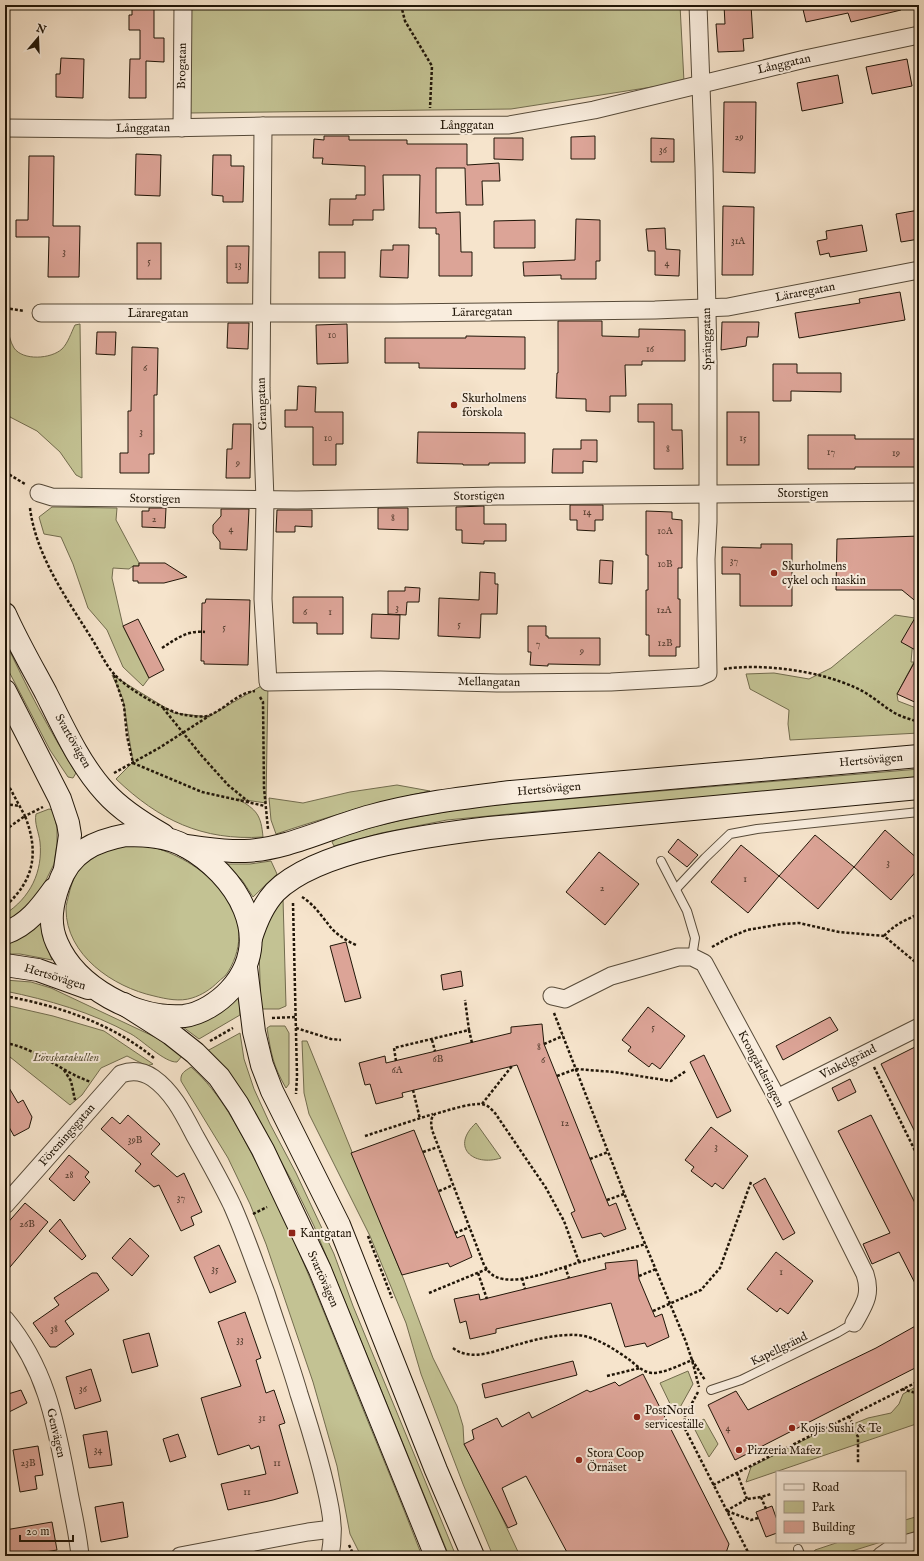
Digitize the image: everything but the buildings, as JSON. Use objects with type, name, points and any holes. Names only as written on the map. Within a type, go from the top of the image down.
[{"type":"main road","name":"Svartövägen","points":[[5,614],[14,634],[71,740],[96,782],[114,802],[132,816],[178,843],[214,867],[234,889],[241,900],[248,917],[251,938]]},
{"type":"main road","points":[[5,691],[60,799],[68,823],[70,835],[63,875],[53,899],[52,909],[52,924],[56,942],[68,963],[92,986],[114,999],[158,1015],[185,1016],[194,1014],[217,1002],[236,983],[246,967]]},
{"type":"main road","name":"Hertsövägen","points":[[63,875],[73,859],[85,849],[109,838],[126,835],[143,835],[178,843],[227,851],[246,851],[274,847],[369,816],[451,799],[512,792],[919,756]]},
{"type":"main road","points":[[473,1556],[436,1470],[340,1225],[272,1091],[262,1065],[253,1020],[246,967],[251,938],[260,915],[269,900],[290,887],[315,866],[334,859],[386,845],[450,833],[919,788]]},
{"type":"main road","points":[[5,933],[23,924],[37,911],[63,875]]},
{"type":"main road","name":"Hertsövägen","points":[[5,964],[38,970],[66,979],[114,999]]},
{"type":"main road","name":"Svartövägen","points":[[114,999],[171,1034],[195,1053],[219,1077],[238,1105],[263,1150],[311,1250],[436,1556]]},
{"type":"street","name":"Brogatan","points":[[182,128],[183,5]]},
{"type":"street","name":"Spränggatan","points":[[698,5],[702,83],[707,308],[708,493],[706,558],[708,673]]},
{"type":"street","name":"Långgatan","points":[[5,128],[508,125],[594,110],[805,59],[919,35]]},
{"type":"street","name":"Grangatan","points":[[263,126],[261,388],[265,500],[263,599],[268,682]]},
{"type":"street","name":"Läraregatan","points":[[42,313],[396,313],[655,310],[728,307],[919,270]]},
{"type":"street","name":"Storstigen","points":[[39,493],[52,497],[265,500],[708,493],[919,492]]},
{"type":"street","name":"Mellangatan","points":[[268,682],[380,680],[497,683],[611,682],[685,679],[699,677],[708,673]]},
{"type":"street","points":[[552,996],[565,999],[611,976],[678,957],[692,956]]},
{"type":"street","name":"Krongårdsringen","points":[[692,956],[700,959],[708,968],[777,1098],[865,1274],[868,1286],[866,1300],[854,1323]]},
{"type":"street","name":"Vinkelgränd","points":[[777,1098],[919,1027]]},
{"type":"street","name":"Föreningsgatan","points":[[5,1205],[121,1074],[134,1071],[144,1073],[152,1077],[171,1096],[211,1163],[233,1206],[292,1368],[325,1486],[330,1508],[332,1528]]},
{"type":"street","name":"Genvägen","points":[[5,1319],[19,1336],[31,1356],[52,1408],[80,1556]]},
{"type":"street","points":[[182,1556],[332,1528],[330,1556]]},
{"type":"street","points":[[881,1556],[894,1547],[919,1540]]},
{"type":"lane","points":[[676,889],[730,834],[756,829],[919,812]]},
{"type":"lane","points":[[661,861],[687,910],[694,938],[692,956]]},
{"type":"lane","name":"Kapellgränd","points":[[711,1390],[742,1380],[837,1333],[854,1323]]},
{"type":"path","points":[[401,5],[405,21],[432,66],[429,125]]},
{"type":"path","points":[[5,472],[39,493],[32,501],[30,506],[32,522],[38,542],[70,604],[114,675],[124,706],[127,736],[133,763]]},
{"type":"path","points":[[162,648],[189,633],[195,631],[205,632]]},
{"type":"path","points":[[708,673],[732,668],[759,666],[804,672],[840,681],[855,687],[894,712],[905,718],[919,722]]},
{"type":"path","points":[[114,675],[167,710],[185,715],[209,716]]},
{"type":"path","points":[[96,782],[133,763],[240,696],[258,691],[263,702],[264,806],[269,837],[274,847]]},
{"type":"path","points":[[160,705],[182,733],[228,784],[250,803]]},
{"type":"path","points":[[133,763],[202,792],[264,806]]},
{"type":"path","points":[[5,779],[25,816],[32,837],[33,863],[30,875],[22,888],[5,906]]},
{"type":"path","points":[[5,830],[25,816],[60,799]]},
{"type":"path","points":[[5,804],[20,806]]},
{"type":"path","points":[[290,887],[322,915],[333,930],[344,939],[356,945]]},
{"type":"path","points":[[290,887],[298,1076],[296,1095]]},
{"type":"path","points":[[884,936],[900,922],[919,914]]},
{"type":"path","points":[[710,948],[747,930],[782,924],[799,923],[839,932],[884,936],[919,965]]},
{"type":"path","points":[[552,996],[552,1008],[624,1194],[646,1244],[692,1360],[699,1390],[685,1416],[684,1427],[750,1556]]},
{"type":"path","points":[[465,1000],[472,1043]]},
{"type":"path","points":[[195,1053],[211,1040],[242,1023],[253,1020],[296,1017]]},
{"type":"path","points":[[296,1028],[331,1039],[341,1040]]},
{"type":"path","points":[[396,1061],[394,1048],[469,1030]]},
{"type":"path","points":[[544,1044],[563,1036]]},
{"type":"path","points":[[432,1040],[435,1051]]},
{"type":"path","points":[[5,1043],[27,1049],[87,1081],[108,1088]]},
{"type":"path","points":[[872,1063],[919,1159]]},
{"type":"path","points":[[482,1104],[512,1066]]},
{"type":"path","points":[[64,1069],[71,1081],[75,1096],[72,1129]]},
{"type":"path","points":[[557,1076],[576,1069],[614,1072],[671,1081],[686,1071]]},
{"type":"path","points":[[413,1090],[420,1119]]},
{"type":"path","points":[[365,1136],[435,1114],[478,1104],[482,1104],[489,1108],[495,1113],[546,1188],[564,1221],[579,1262]]},
{"type":"path","points":[[435,1114],[431,1121],[432,1130],[487,1269],[493,1276],[503,1279],[522,1278],[646,1244]]},
{"type":"path","points":[[423,1152],[438,1146]]},
{"type":"path","points":[[590,1159],[608,1152]]},
{"type":"path","points":[[653,1311],[701,1290],[720,1268],[751,1182]]},
{"type":"path","points":[[439,1191],[453,1185]]},
{"type":"path","points":[[607,1200],[624,1194]]},
{"type":"path","points":[[249,1216],[267,1207]]},
{"type":"path","points":[[455,1233],[470,1227]]},
{"type":"path","points":[[368,1236],[392,1298]]},
{"type":"path","points":[[565,1267],[570,1278]]},
{"type":"path","points":[[429,1294],[487,1269]]},
{"type":"path","points":[[639,1276],[656,1269]]},
{"type":"path","points":[[478,1273],[487,1299]]},
{"type":"path","points":[[522,1278],[525,1289]]},
{"type":"path","points":[[453,1348],[459,1353],[478,1355],[544,1338],[576,1335],[590,1337],[649,1373],[675,1367],[692,1360]]},
{"type":"path","points":[[692,1360],[711,1390]]},
{"type":"path","points":[[607,1376],[640,1368]]},
{"type":"path","points":[[713,1484],[919,1381]]},
{"type":"path","points":[[902,1389],[919,1394]]},
{"type":"path","points":[[849,1416],[858,1438],[858,1463]]},
{"type":"path","points":[[736,1473],[748,1499]]},
{"type":"path","points":[[726,1511],[748,1499],[771,1494]]},
{"type":"path","points":[[761,1497],[766,1509]]},
{"type":"path","points":[[726,1511],[751,1520],[758,1518]]},
{"type":"green space","points":[[190,5],[680,5],[684,82],[511,109],[189,113]]},
{"type":"green space","points":[[80,324],[82,478],[76,475],[60,452],[37,431],[10,417],[5,408],[5,325],[13,346],[18,352],[30,357],[44,357],[62,349],[68,341],[75,325]]},
{"type":"green space","points":[[52,507],[117,508],[116,520],[139,563],[139,566],[133,566],[129,569],[113,568],[112,578],[123,626],[149,678],[143,686],[123,667],[107,630],[88,608],[73,564],[61,537],[44,534],[39,517]]},
{"type":"green space","points":[[895,615],[915,618],[911,662],[914,662],[897,694],[898,701],[919,709],[919,733],[790,740],[788,724],[789,710],[750,689],[746,674],[774,673],[809,679],[831,668]]},
{"type":"green space","points":[[5,641],[38,708],[76,773],[73,778],[68,777],[50,750],[5,664]]},
{"type":"green space","points":[[112,675],[174,713],[208,717],[268,682],[266,803],[238,799],[250,806],[257,814],[261,823],[263,837],[220,835],[183,825],[149,806],[116,779],[133,762],[123,699]]},
{"type":"green space","points":[[919,769],[919,780],[447,820],[381,833],[334,846],[332,842],[347,834],[393,822],[484,806]]},
{"type":"green space","points":[[397,785],[430,791],[352,810],[276,834],[271,820],[269,798],[303,803],[350,792]]},
{"type":"green space","points":[[49,809],[53,810],[57,828],[57,843],[54,864],[35,902],[5,925],[5,914],[14,908],[28,892],[37,874],[40,842],[36,814]]},
{"type":"green space","points":[[118,845],[145,845],[178,857],[196,868],[212,881],[225,896],[235,913],[239,932],[237,951],[226,975],[203,993],[192,998],[173,1000],[138,992],[108,977],[83,954],[74,941],[68,926],[66,909],[70,891],[77,873],[86,863],[99,854]]},
{"type":"green space","points":[[271,861],[277,874],[253,897],[242,880],[226,864],[250,864]]},
{"type":"green space","points":[[283,898],[286,1006],[279,1009],[261,1009],[259,950],[264,925]]},
{"type":"green space","points":[[41,922],[45,941],[52,960],[20,954],[5,954],[5,941]]},
{"type":"green space","points":[[5,980],[31,982],[51,988],[157,1038],[182,1056],[177,1062],[166,1059],[136,1037],[101,1019],[38,998],[5,991]]},
{"type":"green space","points":[[239,997],[240,1015],[199,1039],[183,1027],[213,1016]]},
{"type":"green space","name":"Lövskatakullen","points":[[5,1005],[53,1016],[104,1031],[153,1064],[147,1066],[127,1056],[101,1068],[82,1095],[70,1105],[5,1053]]},
{"type":"green space","points":[[270,1026],[285,1026],[289,1033],[289,1084],[286,1088],[273,1059],[267,1028]]},
{"type":"green space","points":[[240,1033],[244,1059],[254,1089],[334,1254],[353,1306],[456,1556],[449,1556],[314,1226],[294,1185],[245,1096],[232,1077],[207,1051]]},
{"type":"green space","points":[[302,1041],[307,1041],[404,1280],[433,1358],[457,1406],[463,1426],[464,1444],[498,1509],[520,1556],[493,1556],[463,1484],[421,1374],[406,1323],[370,1236],[309,1114],[304,1093]]},
{"type":"green space","points":[[191,1067],[202,1077],[228,1112],[257,1164],[283,1216],[295,1242],[422,1556],[361,1556],[350,1534],[337,1466],[313,1382],[266,1244],[250,1204],[228,1158],[181,1081],[182,1074]]},
{"type":"green space","points":[[476,1123],[501,1158],[482,1160],[468,1153],[465,1147],[465,1140],[468,1132]]},
{"type":"green space","points":[[688,1371],[693,1384],[678,1411],[674,1412],[660,1383]]},
{"type":"green space","points":[[919,1385],[919,1423],[746,1482],[751,1467],[818,1433],[841,1429],[868,1418],[891,1413],[899,1404],[903,1394]]},
{"type":"green space","points":[[704,1419],[718,1444],[709,1457],[693,1426]]},
{"type":"green space","points":[[919,1516],[919,1531],[906,1535],[906,1520]]},
{"type":"green space","points":[[836,1543],[878,1543],[836,1556],[814,1556],[812,1555],[815,1550]]},
{"type":"place","name":"Skurholmens förskola","points":[[454,405]]},
{"type":"place","name":"Skurholmens cykel och maskin","points":[[774,573]]},
{"type":"place","name":"Kantgatan","points":[[292,1233]]},
{"type":"place","name":"PostNord serviceställe","points":[[637,1417]]},
{"type":"place","name":"Kojis Sushi & Te","points":[[792,1428]]},
{"type":"place","name":"Pizzeria Mafez","points":[[739,1450]]},
{"type":"place","name":"Stora Coop Örnäset","points":[[579,1460]]}]
